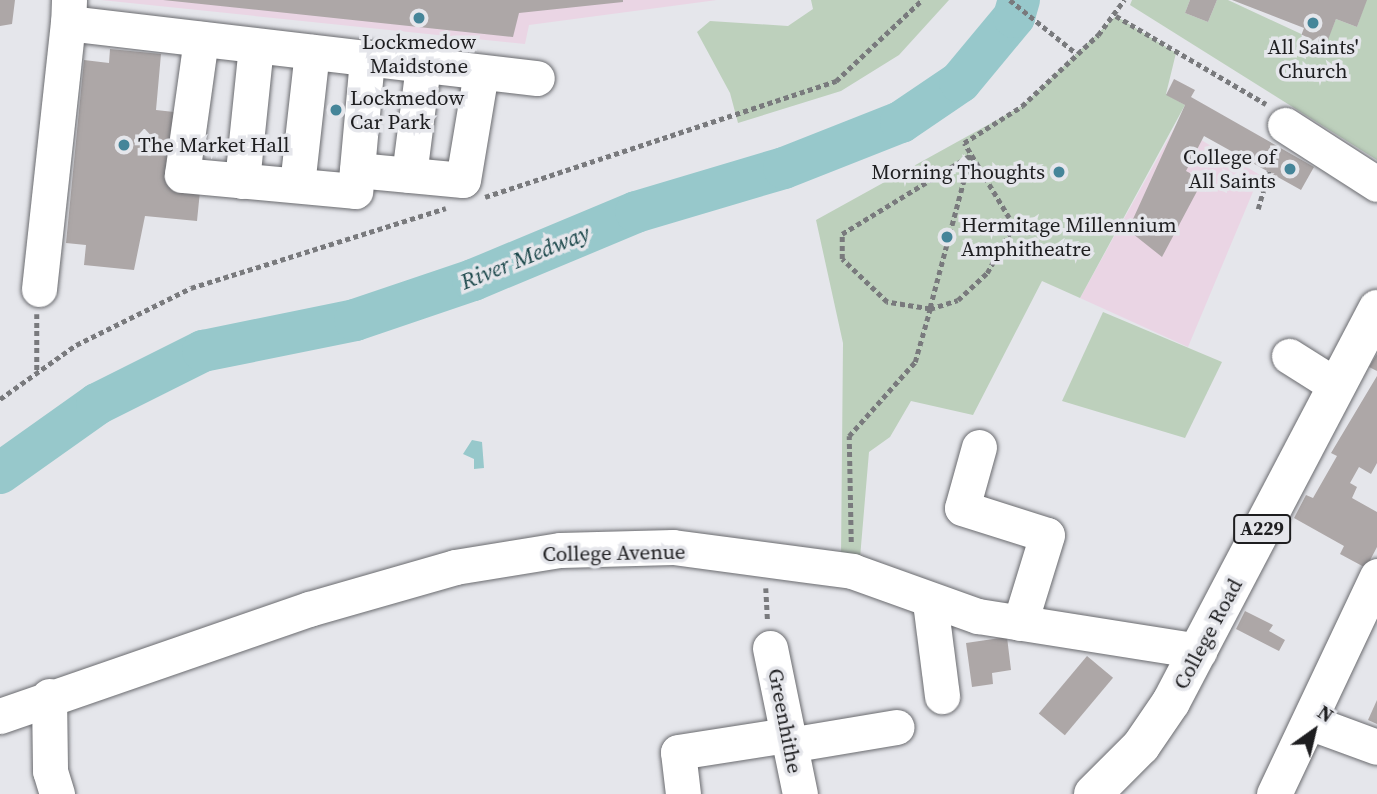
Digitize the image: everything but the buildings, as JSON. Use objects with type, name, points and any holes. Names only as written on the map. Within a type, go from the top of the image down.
[{"type":"highway","name":"College Road","points":[[1093,794],[1141,746],[1199,651],[1377,309]]},
{"type":"street","points":[[38,304],[69,12],[201,39],[537,78]]},
{"type":"street","points":[[201,39],[182,175],[355,191],[367,58]]},
{"type":"street","points":[[242,181],[256,46]]},
{"type":"street","points":[[298,186],[312,52]]},
{"type":"street","points":[[409,175],[423,65]]},
{"type":"street","points":[[357,170],[463,180],[481,72]]},
{"type":"street","points":[[1289,127],[1377,184]]},
{"type":"street","points":[[1289,356],[1335,386]]},
{"type":"street","points":[[979,447],[962,508],[1046,535],[1020,623]]},
{"type":"street","name":"College Avenue","points":[[0,716],[49,696],[454,567],[560,550],[673,547],[852,571],[930,602],[1020,623],[1199,651]]},
{"type":"street","points":[[1274,794],[1377,576]]},
{"type":"street","points":[[930,602],[942,696]]},
{"type":"street","name":"Greenhithe","points":[[770,648],[800,794]]},
{"type":"street","points":[[49,696],[50,771],[57,794]]},
{"type":"street","points":[[1308,722],[1377,747]]},
{"type":"street","points":[[683,794],[678,752],[897,727]]},
{"type":"path","points":[[1010,0],[1076,53]]},
{"type":"path","points":[[971,155],[842,234],[842,259],[863,285],[887,302],[929,309],[958,300],[988,273],[1009,234],[1009,218],[964,143],[1022,106],[1116,16],[1124,0]]},
{"type":"path","points":[[1116,16],[1282,113],[1289,127]]},
{"type":"path","points":[[852,571],[849,436],[915,362],[971,155]]},
{"type":"path","points":[[1258,209],[1269,170]]},
{"type":"path","points":[[37,372],[38,304]]},
{"type":"path","points":[[770,648],[766,575],[785,564]]},
{"type":"shaded area","name":"Lockmedow Maidstone","points":[[101,0],[717,0],[529,25],[525,44]]},
{"type":"shaded area","points":[[1176,125],[1260,175],[1188,347],[1080,298]]},
{"type":"green space","points":[[811,0],[949,0],[899,55],[841,91],[738,123],[730,93],[697,32],[710,21],[788,26],[813,9]]},
{"type":"green space","points":[[1132,0],[1190,0],[1185,13],[1208,22],[1217,0],[1228,0],[1325,45],[1336,19],[1357,27],[1366,0],[1377,0],[1377,160],[1130,5]]},
{"type":"green space","points":[[1116,16],[1176,53],[1166,94],[1185,105],[1080,298],[1042,281],[973,415],[911,401],[890,437],[869,452],[860,558],[841,557],[843,343],[816,220],[1022,106]]},
{"type":"green space","points":[[1103,312],[1222,362],[1185,438],[1062,401]]},
{"type":"water","points":[[472,440],[482,442],[484,468],[474,469],[474,459],[463,454]]},
{"type":"waterway","name":"River Medway","points":[[0,473],[97,404],[203,351],[355,320],[473,280],[636,212],[784,168],[901,122],[960,82],[1014,17],[1019,0]]},
{"type":"place","name":"Lockmedow Maidstone","points":[[419,18]]},
{"type":"place","name":"All Saints' Church","points":[[1313,23]]},
{"type":"place","name":"Lockmedow Car Park","points":[[336,110]]},
{"type":"place","name":"The Market Hall","points":[[124,145]]},
{"type":"place","name":"College of All Saints","points":[[1290,169]]},
{"type":"place","name":"Morning Thoughts","points":[[1059,172]]},
{"type":"place","name":"Hermitage Millennium Amphitheatre","points":[[947,237]]}]
